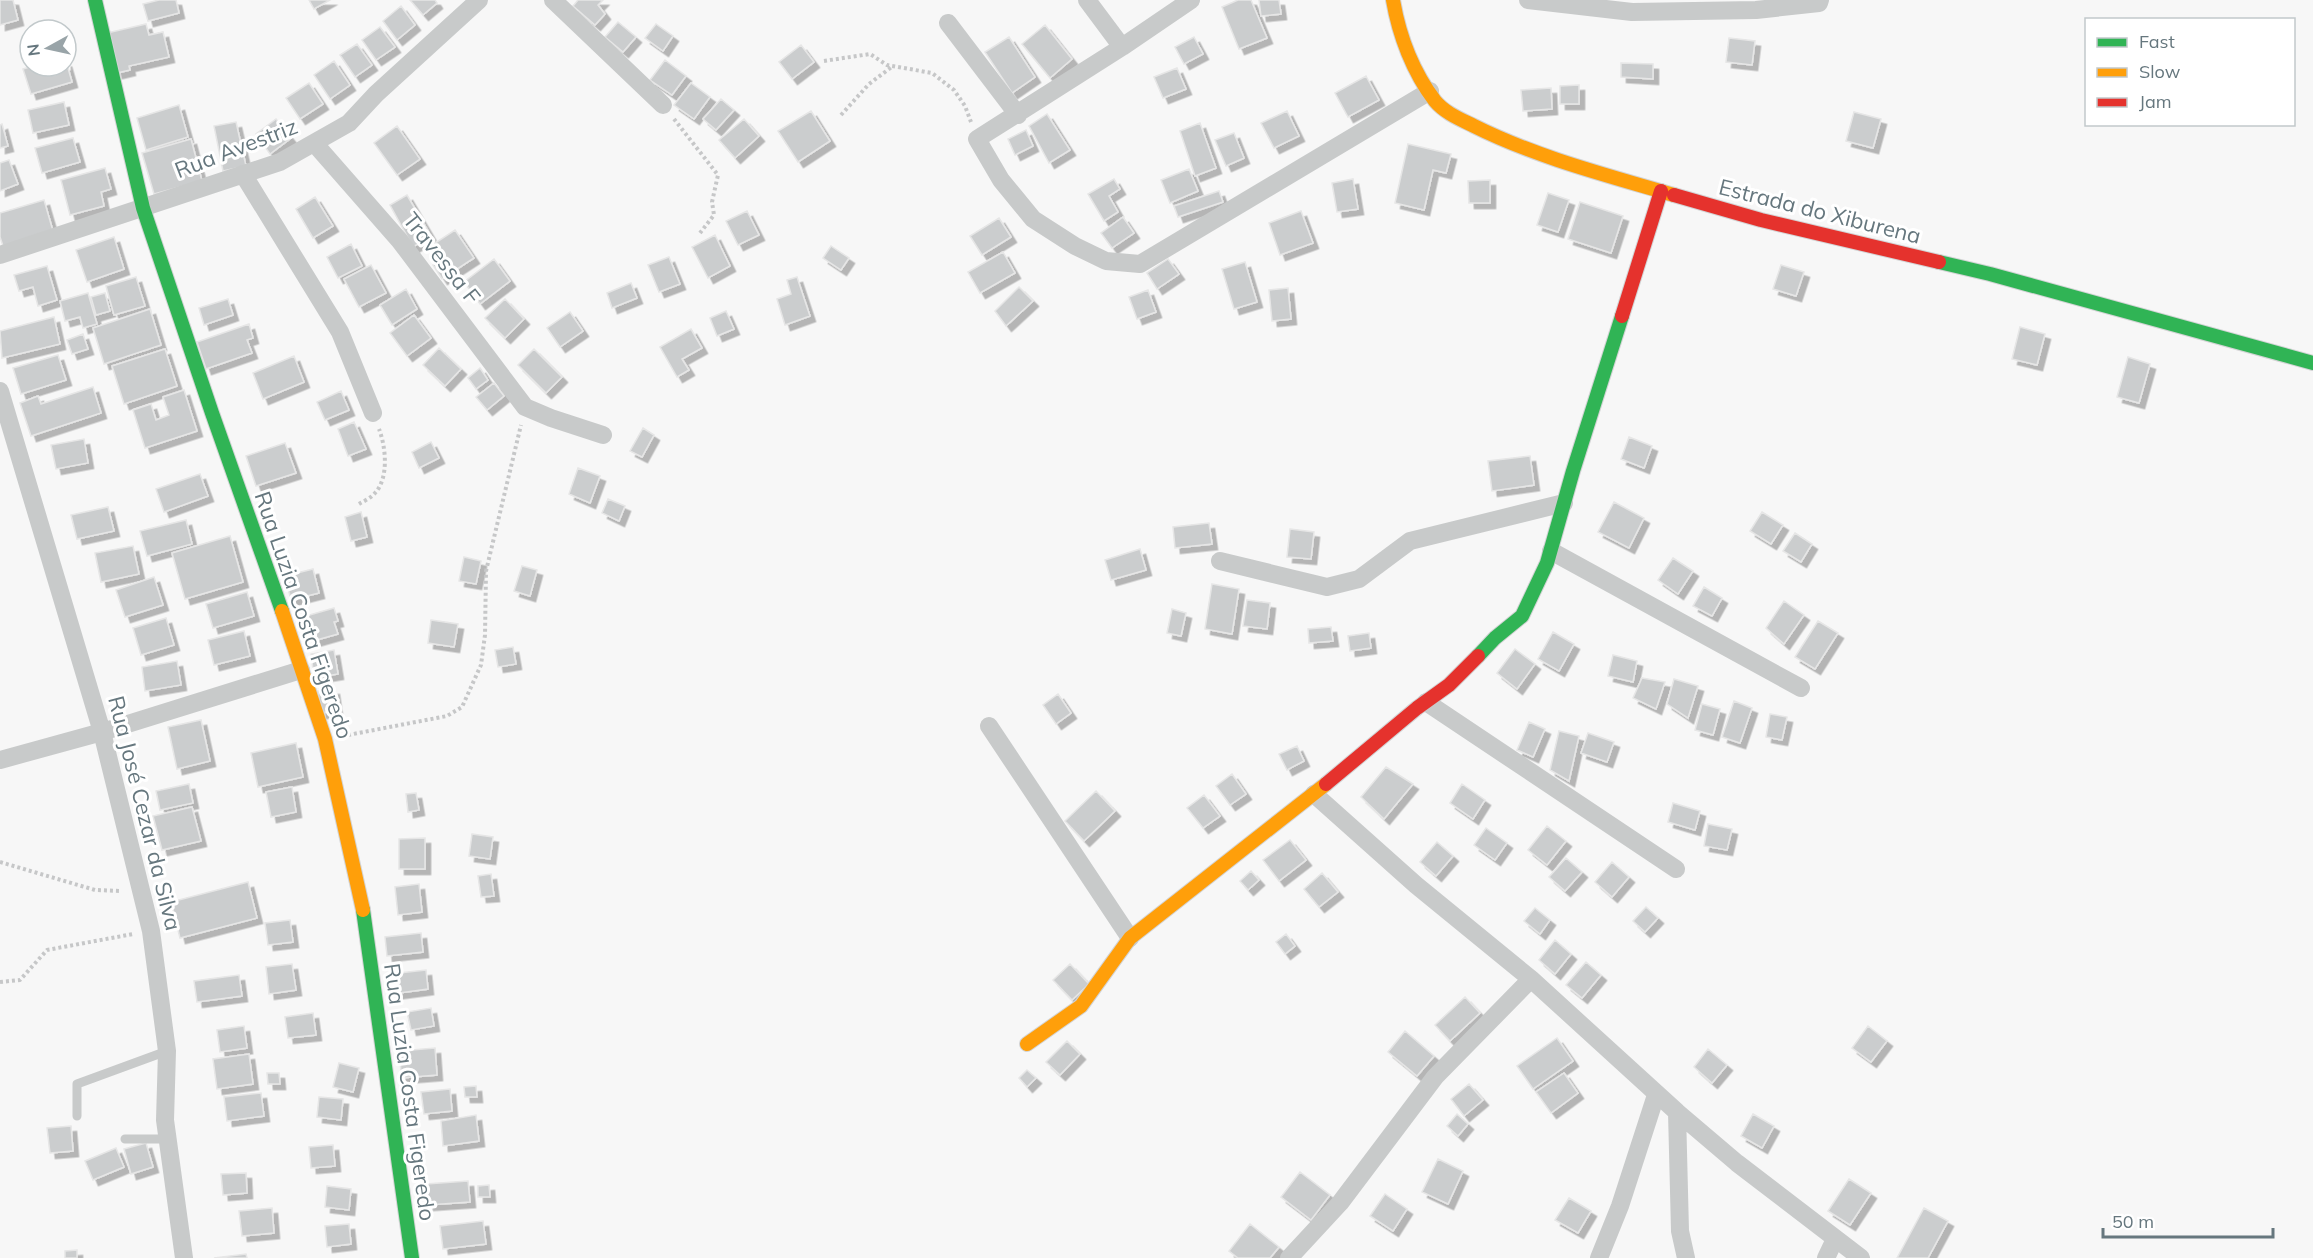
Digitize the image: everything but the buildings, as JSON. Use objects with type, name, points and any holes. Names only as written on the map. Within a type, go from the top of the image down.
[{"type":"street","name":"Rua Luzia Costa Figeredo","points":[[95,0],[143,208],[326,739],[362,901],[412,1258]]},
{"type":"street","name":"Rua Avestriz","points":[[0,255],[280,162],[315,144],[349,123],[376,94],[479,0]]},
{"type":"street","points":[[553,0],[663,105]]},
{"type":"street","points":[[1087,0],[1122,47]]},
{"type":"street","points":[[1191,0],[1018,115],[977,139],[1001,180],[1033,219],[1075,246],[1106,261],[1140,264],[1430,91]]},
{"type":"street","name":"Estrada do Xiburena","points":[[1393,0],[1397,22],[1410,57],[1436,102],[1450,114],[1508,143],[1761,220],[1990,274],[2313,363]]},
{"type":"street","points":[[1528,0],[1632,12],[1756,10],[1819,3],[1820,0]]},
{"type":"street","points":[[948,23],[1018,115]]},
{"type":"street","name":"Travessa F","points":[[315,144],[400,241],[525,406]]},
{"type":"street","points":[[243,174],[340,332],[373,412]]},
{"type":"street","points":[[1027,1044],[1081,1006],[1130,938],[1449,685],[1495,638],[1522,616],[1551,551],[1661,191]]},
{"type":"street","name":"Rua José Cezar da Silva","points":[[0,391],[102,732],[151,931],[167,1051],[166,1139],[184,1258]]},
{"type":"street","points":[[525,406],[551,418],[603,435]]},
{"type":"street","points":[[1220,561],[1327,587],[1359,579],[1410,541],[1564,503]]},
{"type":"street","points":[[1551,551],[1801,688]]},
{"type":"street","points":[[0,760],[102,732],[301,670]]},
{"type":"street","points":[[1425,702],[1676,869]]},
{"type":"street","points":[[989,726],[1130,938]]},
{"type":"street","points":[[1314,794],[1416,885],[1531,979],[1656,1095],[1737,1163],[1862,1258]]},
{"type":"street","points":[[1289,1258],[1341,1203],[1435,1077],[1531,979]]},
{"type":"street","points":[[1599,1258],[1620,1206],[1656,1095]]},
{"type":"street","points":[[1677,1112],[1680,1232],[1686,1258]]},
{"type":"street","points":[[1826,1258],[1835,1239]]},
{"type":"lane","points":[[77,1116],[77,1084],[167,1051]]},
{"type":"lane","points":[[125,1139],[166,1139]]},
{"type":"path","points":[[824,61],[870,54],[887,65],[932,73],[954,90],[965,106],[977,139]]},
{"type":"path","points":[[842,115],[869,84],[894,66]]},
{"type":"path","points":[[663,105],[718,175],[712,202],[714,215],[700,233]]},
{"type":"path","points":[[326,739],[447,716],[462,707],[481,665],[485,635],[486,571],[525,406]]},
{"type":"path","points":[[359,504],[376,493],[385,471],[383,440],[373,412]]},
{"type":"path","points":[[0,862],[95,890],[141,893]]},
{"type":"path","points":[[0,982],[20,980],[47,950],[151,931]]},
{"type":"traffic: fast","points":[[95,0],[143,208],[282,611]]},
{"type":"traffic: fast","points":[[1939,262],[2313,363]]},
{"type":"traffic: fast","points":[[1478,656],[1495,638],[1522,616],[1547,563],[1573,471],[1622,316]]},
{"type":"traffic: fast","points":[[363,910],[412,1258]]},
{"type":"traffic: slow","points":[[1393,0],[1403,40],[1414,66],[1435,101],[1448,112],[1522,147],[1597,173],[1674,195]]},
{"type":"traffic: slow","points":[[282,611],[325,739],[363,910]]},
{"type":"traffic: slow","points":[[1027,1044],[1081,1006],[1130,938],[1326,784]]},
{"type":"traffic: jam","points":[[1622,316],[1661,191]]},
{"type":"traffic: jam","points":[[1674,195],[1761,220],[1939,262]]},
{"type":"traffic: jam","points":[[1326,784],[1417,708],[1449,685],[1478,656]]}]
